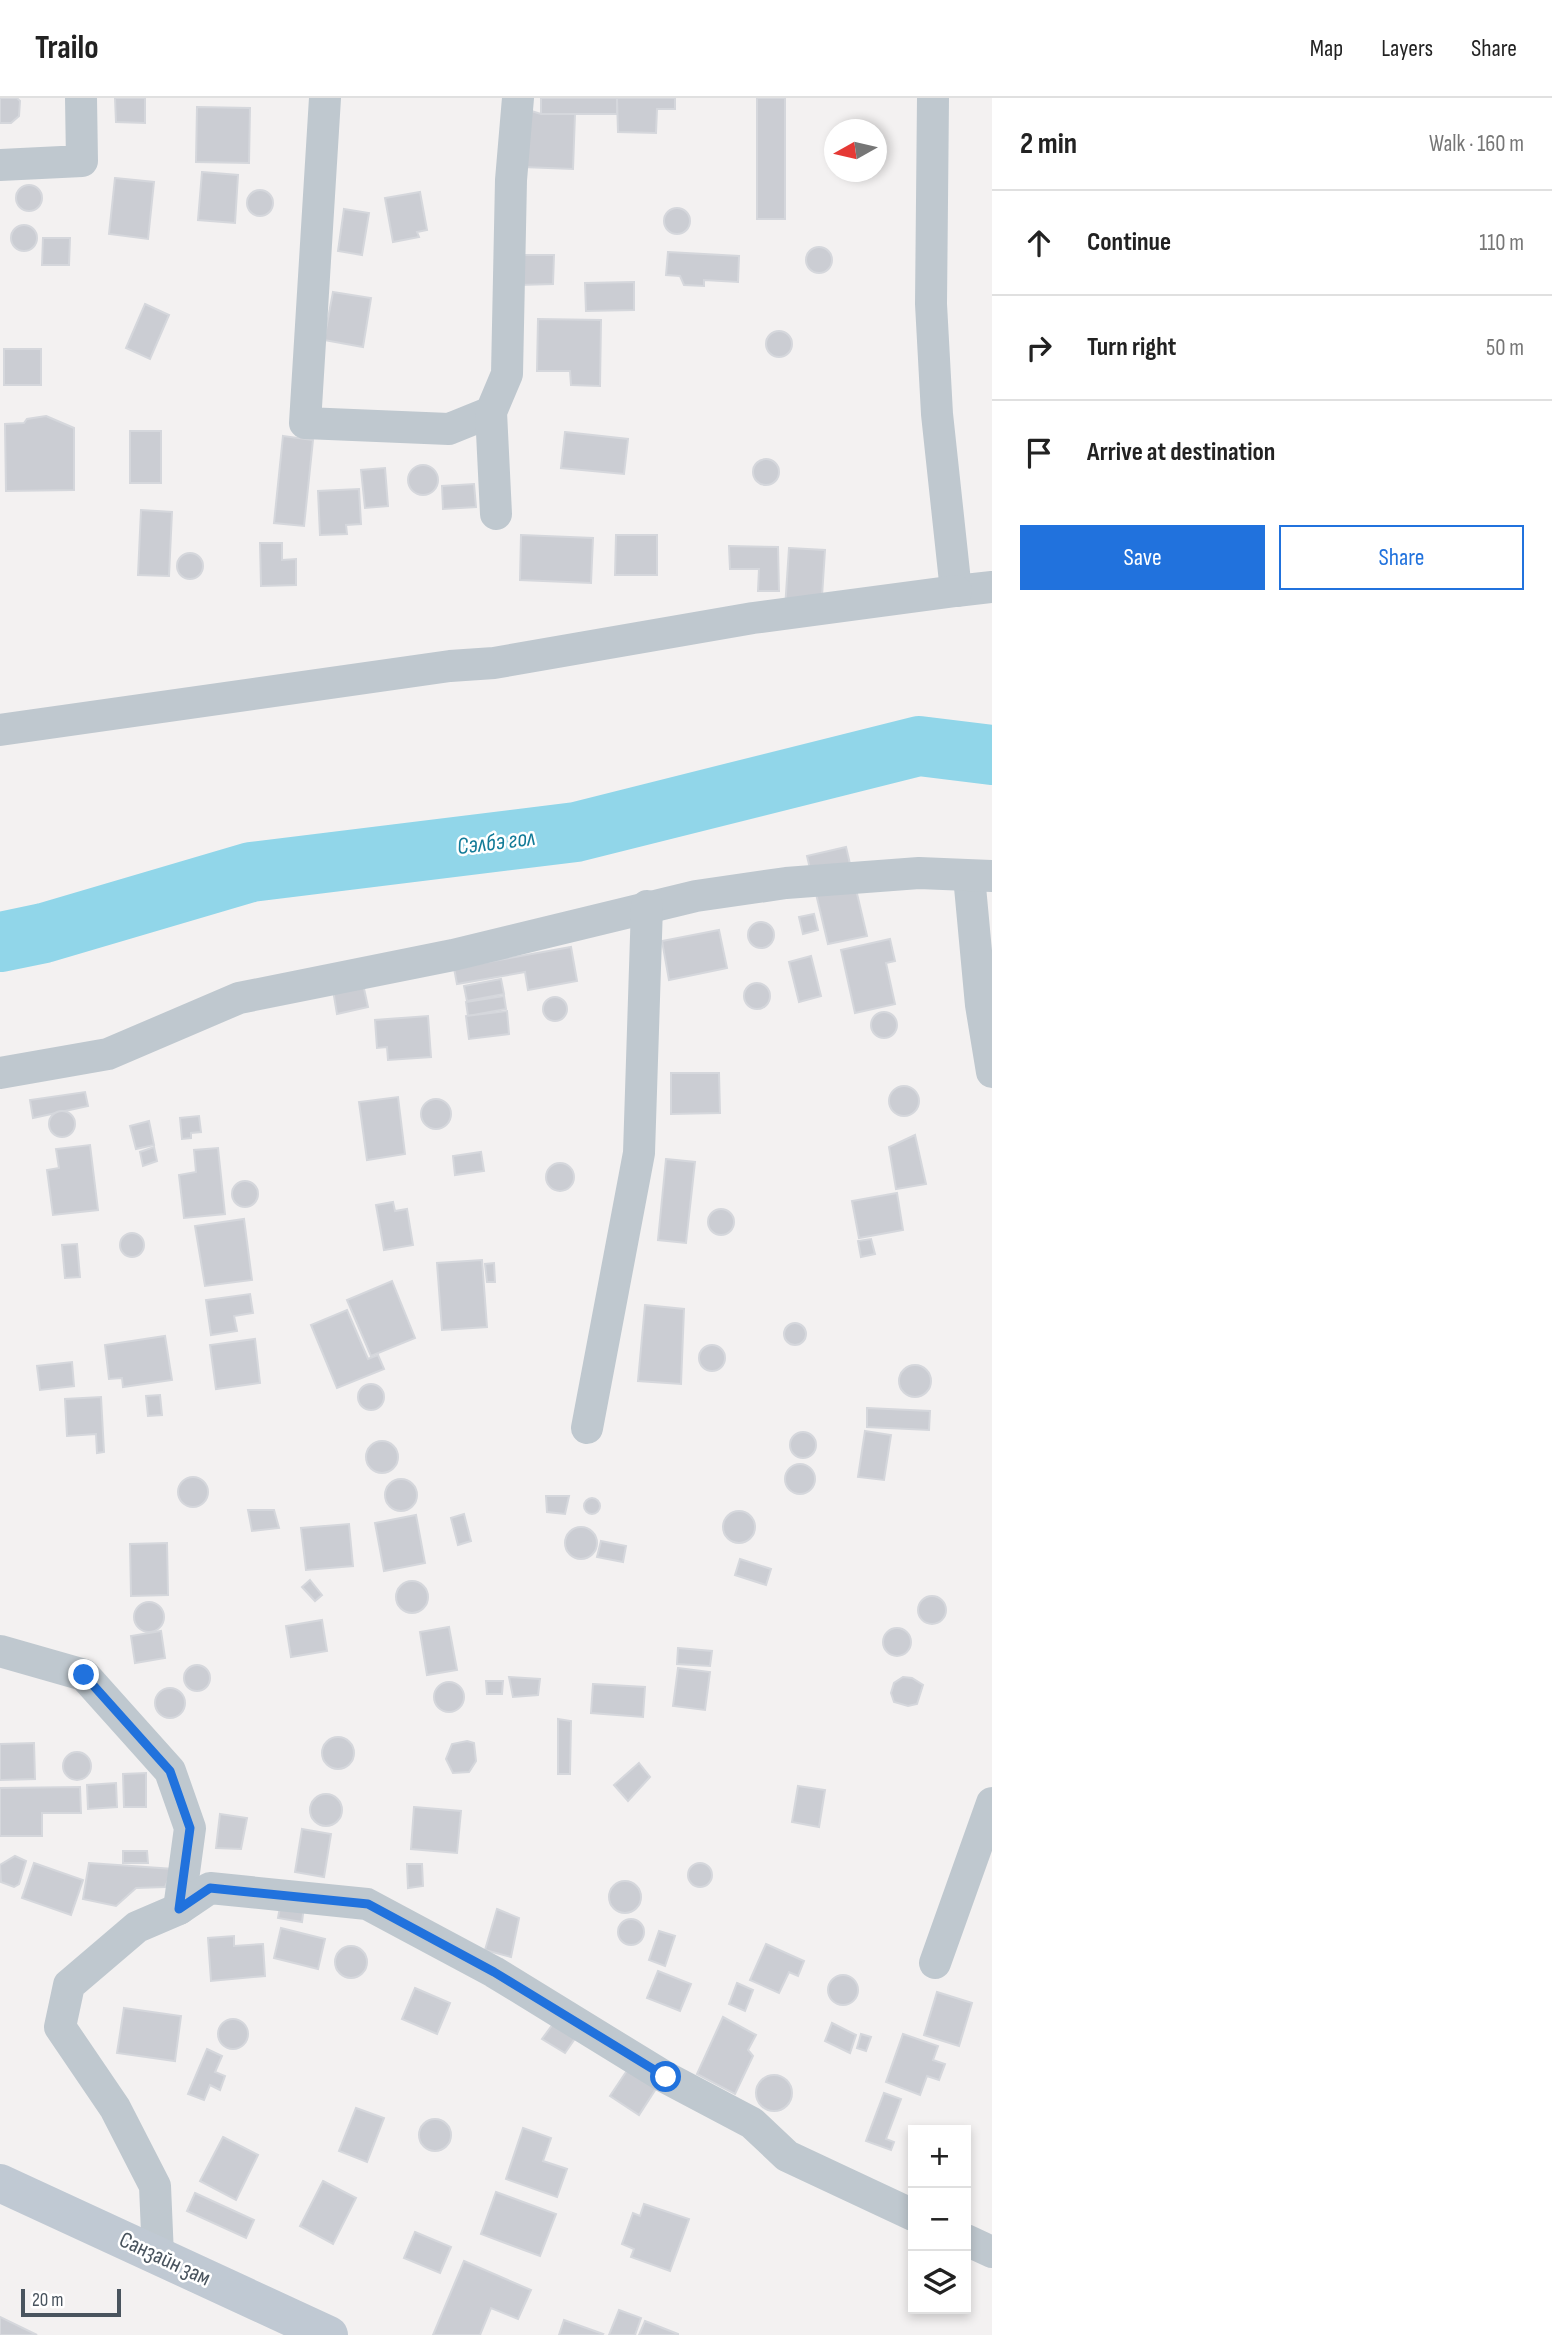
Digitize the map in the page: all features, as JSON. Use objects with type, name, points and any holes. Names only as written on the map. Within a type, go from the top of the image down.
[{"type":"main road","name":"Санзайн зам","points":[[0,2183],[329,2335]]},
{"type":"street","points":[[0,165],[82,161],[81,98]]},
{"type":"street","points":[[325,98],[305,424],[449,429],[491,412]]},
{"type":"street","points":[[496,514],[491,412],[507,374],[511,180],[518,98]]},
{"type":"street","points":[[933,98],[931,304],[937,414],[956,591]]},
{"type":"street","points":[[0,730],[436,668],[494,663],[752,618],[992,587]]},
{"type":"street","points":[[0,1073],[108,1054],[239,998],[453,955],[647,906],[786,883],[919,873],[981,876],[981,1005],[992,1072]]},
{"type":"street","points":[[587,1428],[639,1153],[647,906]]},
{"type":"street","points":[[0,1651],[84,1675],[170,1771],[190,1828],[179,1909]]},
{"type":"street","points":[[935,1963],[992,1803]]},
{"type":"street","points":[[158,2256],[155,2186],[115,2108],[60,2027],[69,1985],[137,1927],[179,1909],[210,1888],[368,1904],[494,1972],[666,2077],[752,2123],[787,2156],[908,2213]]},
{"type":"street","points":[[971,2242],[992,2252]]},
{"type":"building","points":[[0,98],[17,98],[20,101],[19,116],[11,123],[0,123]]},
{"type":"building","points":[[115,98],[145,98],[145,123],[116,122]]},
{"type":"building","points":[[541,98],[617,98],[617,114],[541,114]]},
{"type":"building","points":[[617,98],[675,98],[675,109],[657,109],[656,133],[618,132]]},
{"type":"building","points":[[757,98],[785,98],[785,219],[757,219]]},
{"type":"building","points":[[197,107],[250,108],[249,163],[196,162]]},
{"type":"building","points":[[525,109],[541,114],[575,114],[573,169],[523,167]]},
{"type":"building","points":[[202,172],[238,175],[235,223],[198,220]]},
{"type":"building","points":[[115,178],[154,182],[148,239],[109,234]]},
{"type":"building","points":[[29,185],[38,189],[42,198],[38,207],[29,211],[20,207],[16,198],[20,189]]},
{"type":"building","points":[[260,190],[269,194],[273,203],[269,212],[260,216],[251,212],[247,203],[251,194]]},
{"type":"building","points":[[420,192],[427,230],[417,232],[419,237],[393,242],[385,198]]},
{"type":"building","points":[[677,208],[686,212],[690,221],[686,230],[677,234],[668,230],[664,221],[668,212]]},
{"type":"building","points":[[344,209],[369,213],[362,255],[338,251]]},
{"type":"building","points":[[24,225],[33,229],[37,238],[33,247],[24,251],[15,247],[11,238],[15,229]]},
{"type":"building","points":[[43,238],[70,238],[69,265],[42,265]]},
{"type":"building","points":[[819,247],[828,251],[832,260],[828,269],[819,273],[810,269],[806,260],[810,251]]},
{"type":"building","points":[[668,252],[739,256],[738,282],[704,280],[704,286],[684,285],[680,276],[666,275]]},
{"type":"building","points":[[519,255],[554,255],[553,284],[519,285]]},
{"type":"building","points":[[634,282],[634,310],[586,311],[585,283]]},
{"type":"building","points":[[333,292],[371,298],[363,347],[324,340]]},
{"type":"building","points":[[145,304],[169,315],[150,359],[126,348]]},
{"type":"building","points":[[538,319],[601,320],[600,386],[571,385],[570,371],[537,371]]},
{"type":"building","points":[[779,331],[788,335],[792,344],[788,353],[779,357],[770,353],[766,344],[770,335]]},
{"type":"building","points":[[4,349],[41,349],[41,385],[4,385]]},
{"type":"building","points":[[46,416],[74,428],[74,490],[6,491],[5,424],[24,423],[27,419]]},
{"type":"building","points":[[130,431],[161,431],[161,483],[130,483]]},
{"type":"building","points":[[565,432],[628,439],[624,474],[561,468]]},
{"type":"building","points":[[283,436],[313,440],[304,526],[274,523]]},
{"type":"building","points":[[766,459],[775,463],[779,472],[775,481],[766,485],[757,481],[753,472],[757,463]]},
{"type":"building","points":[[423,465],[434,469],[438,480],[434,491],[423,495],[412,491],[408,480],[412,469]]},
{"type":"building","points":[[385,468],[388,506],[365,508],[361,470]]},
{"type":"building","points":[[474,484],[476,507],[443,509],[442,486]]},
{"type":"building","points":[[359,489],[361,524],[346,525],[347,534],[320,535],[318,491]]},
{"type":"building","points":[[141,510],[172,512],[169,576],[138,575]]},
{"type":"building","points":[[521,535],[593,538],[591,583],[520,580]]},
{"type":"building","points":[[616,535],[657,535],[657,575],[615,575]]},
{"type":"building","points":[[260,543],[282,543],[282,560],[296,559],[296,585],[261,586]]},
{"type":"building","points":[[729,546],[778,547],[779,591],[758,591],[759,569],[730,569]]},
{"type":"building","points":[[789,548],[825,550],[821,612],[785,609]]},
{"type":"building","points":[[190,553],[199,557],[203,566],[199,575],[190,579],[181,575],[177,566],[181,557]]},
{"type":"building","points":[[846,847],[867,936],[828,944],[807,856]]},
{"type":"building","points":[[814,914],[818,930],[803,934],[799,917]]},
{"type":"building","points":[[761,922],[770,926],[774,935],[770,944],[761,948],[752,944],[748,935],[752,926]]},
{"type":"building","points":[[719,930],[727,968],[669,980],[662,941]]},
{"type":"building","points":[[890,939],[895,961],[886,963],[895,1004],[855,1013],[841,950]]},
{"type":"building","points":[[571,947],[577,981],[528,990],[525,972],[457,984],[454,968]]},
{"type":"building","points":[[811,956],[821,996],[799,1002],[789,962]]},
{"type":"building","points":[[501,979],[504,994],[467,1001],[464,986]]},
{"type":"building","points":[[757,983],[766,987],[770,996],[766,1005],[757,1009],[748,1005],[744,996],[748,987]]},
{"type":"building","points":[[363,984],[368,1007],[337,1014],[333,990]]},
{"type":"building","points":[[504,996],[506,1009],[468,1016],[466,1002]]},
{"type":"building","points":[[555,997],[564,1000],[567,1009],[564,1018],[555,1021],[546,1018],[543,1009],[546,1000]]},
{"type":"building","points":[[507,1011],[509,1034],[469,1039],[466,1016]]},
{"type":"building","points":[[884,1012],[893,1016],[897,1025],[893,1034],[884,1038],[875,1034],[871,1025],[875,1016]]},
{"type":"building","points":[[428,1016],[431,1057],[388,1060],[387,1047],[377,1048],[375,1020]]},
{"type":"building","points":[[671,1073],[719,1073],[720,1113],[671,1114]]},
{"type":"building","points":[[904,1086],[915,1090],[919,1101],[915,1112],[904,1116],[893,1112],[889,1101],[893,1090]]},
{"type":"building","points":[[85,1092],[88,1106],[33,1118],[30,1100]]},
{"type":"building","points":[[398,1097],[405,1154],[367,1160],[359,1102]]},
{"type":"building","points":[[436,1099],[442,1100],[450,1108],[450,1120],[442,1128],[436,1129],[430,1128],[422,1120],[421,1114],[422,1108],[430,1100]]},
{"type":"building","points":[[62,1111],[71,1115],[75,1124],[71,1133],[62,1137],[53,1133],[49,1124],[53,1115]]},
{"type":"building","points":[[199,1116],[201,1132],[191,1133],[191,1138],[182,1139],[180,1118]]},
{"type":"building","points":[[149,1121],[154,1145],[136,1149],[130,1126]]},
{"type":"building","points":[[915,1135],[926,1184],[896,1189],[889,1147]]},
{"type":"building","points":[[90,1145],[98,1210],[53,1215],[47,1170],[59,1168],[56,1149]]},
{"type":"building","points":[[154,1147],[157,1161],[143,1166],[140,1152]]},
{"type":"building","points":[[218,1148],[225,1214],[184,1218],[179,1175],[196,1172],[194,1150]]},
{"type":"building","points":[[481,1152],[484,1171],[455,1175],[453,1156]]},
{"type":"building","points":[[666,1159],[695,1162],[686,1243],[658,1240]]},
{"type":"building","points":[[560,1163],[570,1167],[574,1177],[570,1187],[560,1191],[550,1187],[546,1177],[550,1167]]},
{"type":"building","points":[[245,1181],[254,1185],[258,1194],[254,1203],[245,1207],[236,1203],[232,1194],[236,1185]]},
{"type":"building","points":[[897,1193],[903,1230],[859,1238],[852,1201]]},
{"type":"building","points":[[393,1202],[395,1211],[407,1209],[413,1245],[384,1250],[376,1205]]},
{"type":"building","points":[[721,1209],[730,1213],[734,1222],[730,1231],[721,1235],[712,1231],[708,1222],[712,1213]]},
{"type":"building","points":[[244,1219],[252,1280],[205,1286],[195,1226]]},
{"type":"building","points":[[132,1233],[141,1236],[144,1245],[141,1254],[132,1257],[123,1254],[120,1245],[123,1236]]},
{"type":"building","points":[[871,1239],[875,1254],[861,1257],[858,1241]]},
{"type":"building","points":[[77,1244],[80,1277],[65,1278],[62,1245]]},
{"type":"building","points":[[482,1260],[487,1327],[442,1330],[437,1263]]},
{"type":"building","points":[[494,1263],[495,1282],[487,1282],[485,1264]]},
{"type":"building","points":[[392,1281],[415,1338],[371,1356],[347,1300]]},
{"type":"building","points":[[250,1294],[253,1313],[234,1316],[237,1331],[211,1335],[206,1300]]},
{"type":"building","points":[[645,1305],[684,1309],[681,1384],[638,1381]]},
{"type":"building","points":[[347,1310],[368,1359],[378,1355],[384,1369],[337,1388],[311,1325]]},
{"type":"building","points":[[795,1323],[803,1326],[806,1334],[803,1342],[795,1345],[787,1342],[784,1334],[787,1326]]},
{"type":"building","points":[[165,1336],[172,1380],[123,1387],[122,1378],[109,1379],[105,1345]]},
{"type":"building","points":[[255,1339],[260,1383],[216,1389],[210,1345]]},
{"type":"building","points":[[712,1345],[721,1349],[725,1358],[721,1367],[712,1371],[703,1367],[699,1358],[703,1349]]},
{"type":"building","points":[[72,1362],[74,1386],[40,1390],[37,1366]]},
{"type":"building","points":[[915,1365],[926,1370],[931,1381],[926,1392],[915,1397],[904,1392],[899,1381],[904,1370]]},
{"type":"building","points":[[371,1384],[380,1388],[384,1397],[380,1406],[371,1410],[362,1406],[358,1397],[362,1388]]},
{"type":"building","points":[[160,1395],[162,1415],[148,1416],[146,1396]]},
{"type":"building","points":[[101,1397],[104,1452],[97,1453],[96,1434],[67,1436],[65,1399]]},
{"type":"building","points":[[867,1408],[930,1411],[929,1430],[867,1427]]},
{"type":"building","points":[[865,1431],[891,1435],[884,1480],[858,1477]]},
{"type":"building","points":[[803,1432],[812,1436],[816,1445],[812,1454],[803,1458],[794,1454],[790,1445],[794,1436]]},
{"type":"building","points":[[382,1441],[393,1446],[398,1457],[393,1468],[382,1473],[371,1468],[366,1457],[371,1446]]},
{"type":"building","points":[[800,1464],[811,1468],[815,1479],[811,1490],[800,1494],[789,1490],[785,1479],[789,1468]]},
{"type":"building","points":[[193,1477],[204,1481],[208,1492],[204,1503],[193,1507],[182,1503],[178,1492],[182,1481]]},
{"type":"building","points":[[401,1479],[412,1484],[417,1495],[412,1506],[401,1511],[390,1506],[385,1495],[390,1484]]},
{"type":"building","points":[[546,1496],[569,1496],[565,1514],[547,1512]]},
{"type":"building","points":[[592,1498],[600,1506],[592,1514],[584,1506]]},
{"type":"building","points":[[248,1510],[274,1510],[279,1528],[252,1531]]},
{"type":"building","points":[[739,1511],[750,1516],[755,1527],[750,1538],[739,1543],[728,1538],[723,1527],[728,1516]]},
{"type":"building","points":[[464,1514],[471,1541],[458,1545],[451,1518]]},
{"type":"building","points":[[416,1515],[425,1563],[384,1571],[375,1523]]},
{"type":"building","points":[[349,1524],[353,1566],[306,1570],[301,1528]]},
{"type":"building","points":[[581,1527],[592,1532],[597,1543],[592,1554],[581,1559],[570,1554],[565,1543],[570,1532]]},
{"type":"building","points":[[601,1541],[626,1546],[623,1562],[597,1557]]},
{"type":"building","points":[[167,1543],[168,1595],[131,1596],[130,1544]]},
{"type":"building","points":[[740,1559],[771,1569],[766,1585],[735,1575]]},
{"type":"building","points":[[310,1580],[322,1595],[315,1601],[302,1587]]},
{"type":"building","points":[[412,1581],[423,1586],[428,1597],[423,1608],[412,1613],[401,1608],[396,1597],[401,1586]]},
{"type":"building","points":[[932,1596],[942,1600],[946,1610],[942,1620],[932,1624],[922,1620],[918,1610],[922,1600]]},
{"type":"building","points":[[149,1602],[160,1606],[164,1617],[160,1628],[149,1632],[138,1628],[134,1617],[138,1606]]},
{"type":"building","points":[[322,1620],[327,1651],[291,1657],[286,1626]]},
{"type":"building","points":[[449,1627],[457,1670],[427,1675],[420,1632]]},
{"type":"building","points":[[897,1628],[907,1632],[911,1642],[907,1652],[897,1656],[887,1652],[883,1642],[887,1632]]},
{"type":"building","points":[[161,1631],[165,1658],[135,1663],[131,1636]]},
{"type":"building","points":[[678,1648],[712,1651],[710,1666],[677,1664]]},
{"type":"building","points":[[197,1665],[206,1669],[210,1678],[206,1687],[197,1691],[188,1687],[184,1678],[188,1669]]},
{"type":"building","points":[[678,1668],[710,1672],[705,1710],[673,1706]]},
{"type":"building","points":[[509,1677],[540,1679],[538,1695],[513,1697]]},
{"type":"building","points":[[903,1677],[912,1678],[923,1685],[917,1704],[908,1706],[894,1702],[891,1693],[894,1683]]},
{"type":"building","points":[[486,1681],[503,1681],[502,1694],[487,1694]]},
{"type":"building","points":[[449,1682],[460,1686],[464,1697],[460,1708],[449,1712],[438,1708],[434,1697],[438,1686]]},
{"type":"building","points":[[593,1684],[645,1687],[643,1717],[591,1713]]},
{"type":"building","points":[[170,1688],[181,1692],[185,1703],[181,1714],[170,1718],[159,1714],[155,1703],[159,1692]]},
{"type":"building","points":[[558,1719],[571,1721],[570,1774],[558,1774]]},
{"type":"building","points":[[338,1737],[349,1742],[354,1753],[349,1764],[338,1769],[327,1764],[322,1753],[327,1742]]},
{"type":"building","points":[[467,1741],[474,1743],[476,1761],[469,1772],[453,1773],[446,1759],[452,1744]]},
{"type":"building","points":[[34,1743],[35,1779],[0,1780],[0,1744]]},
{"type":"building","points":[[77,1752],[87,1756],[91,1766],[87,1776],[77,1780],[67,1776],[63,1766],[67,1756]]},
{"type":"building","points":[[639,1763],[650,1777],[628,1801],[614,1785]]},
{"type":"building","points":[[146,1773],[146,1807],[124,1807],[123,1774]]},
{"type":"building","points":[[116,1783],[117,1807],[88,1809],[87,1785]]},
{"type":"building","points":[[798,1786],[825,1790],[819,1827],[792,1822]]},
{"type":"building","points":[[80,1787],[81,1813],[42,1813],[42,1836],[0,1836],[0,1788]]},
{"type":"building","points":[[326,1794],[337,1799],[342,1810],[337,1821],[326,1826],[315,1821],[310,1810],[315,1799]]},
{"type":"building","points":[[414,1807],[461,1811],[457,1853],[411,1849]]},
{"type":"building","points":[[220,1814],[247,1818],[241,1849],[216,1848]]},
{"type":"building","points":[[302,1829],[331,1834],[324,1877],[295,1872]]},
{"type":"building","points":[[123,1851],[147,1851],[148,1863],[123,1863]]},
{"type":"building","points":[[15,1856],[26,1861],[19,1884],[14,1887],[1,1882],[0,1865]]},
{"type":"building","points":[[34,1863],[83,1880],[71,1915],[22,1898]]},
{"type":"building","points":[[89,1863],[173,1869],[165,1887],[136,1888],[116,1906],[83,1899]]},
{"type":"building","points":[[700,1863],[709,1866],[712,1875],[709,1884],[700,1887],[691,1884],[688,1875],[691,1866]]},
{"type":"building","points":[[407,1864],[422,1864],[423,1886],[408,1888]]},
{"type":"building","points":[[625,1881],[636,1886],[641,1897],[636,1908],[625,1913],[614,1908],[609,1897],[614,1886]]},
{"type":"building","points":[[281,1902],[304,1906],[302,1922],[278,1918]]},
{"type":"building","points":[[497,1909],[519,1918],[511,1957],[485,1950]]},
{"type":"building","points":[[631,1919],[640,1923],[644,1932],[640,1941],[631,1945],[622,1941],[618,1932],[622,1923]]},
{"type":"building","points":[[281,1928],[325,1939],[318,1969],[274,1958]]},
{"type":"building","points":[[659,1931],[675,1936],[665,1966],[649,1960]]},
{"type":"building","points":[[234,1936],[234,1946],[263,1944],[265,1976],[211,1981],[208,1938]]},
{"type":"building","points":[[766,1944],[804,1961],[798,1976],[789,1972],[779,1993],[750,1980]]},
{"type":"building","points":[[351,1946],[362,1951],[367,1962],[362,1973],[351,1978],[340,1973],[335,1962],[340,1951]]},
{"type":"building","points":[[658,1971],[691,1984],[680,2011],[647,1998]]},
{"type":"building","points":[[843,1975],[853,1980],[858,1990],[853,2000],[843,2005],[833,2000],[828,1990],[833,1980]]},
{"type":"building","points":[[737,1983],[753,1990],[745,2011],[729,2004]]},
{"type":"building","points":[[415,1988],[450,2003],[437,2034],[402,2019]]},
{"type":"building","points":[[937,1992],[972,2003],[959,2046],[924,2035]]},
{"type":"building","points":[[124,2008],[181,2016],[175,2061],[117,2053]]},
{"type":"building","points":[[723,2017],[756,2035],[748,2050],[753,2056],[735,2094],[697,2074]]},
{"type":"building","points":[[233,2019],[244,2023],[248,2034],[244,2045],[233,2049],[222,2045],[218,2034],[222,2023]]},
{"type":"building","points":[[832,2023],[856,2035],[850,2053],[825,2041]]},
{"type":"building","points":[[553,2024],[576,2037],[565,2053],[542,2039]]},
{"type":"building","points":[[861,2034],[871,2037],[866,2051],[857,2048]]},
{"type":"building","points":[[903,2034],[938,2046],[933,2060],[945,2064],[939,2080],[927,2076],[920,2095],[886,2082]]},
{"type":"building","points":[[207,2049],[222,2056],[215,2072],[225,2076],[220,2090],[210,2085],[204,2100],[188,2094]]},
{"type":"building","points":[[630,2066],[659,2084],[639,2115],[610,2096]]},
{"type":"building","points":[[774,2075],[786,2081],[792,2093],[786,2105],[774,2111],[762,2105],[756,2093],[762,2081]]},
{"type":"building","points":[[884,2093],[901,2099],[886,2139],[894,2142],[891,2150],[866,2141]]},
{"type":"building","points":[[356,2108],[384,2118],[367,2162],[339,2151]]},
{"type":"building","points":[[435,2119],[446,2124],[451,2135],[446,2146],[435,2151],[424,2146],[419,2135],[424,2124]]},
{"type":"building","points":[[523,2128],[551,2138],[543,2161],[567,2169],[557,2197],[506,2179]]},
{"type":"building","points":[[223,2137],[258,2155],[236,2200],[200,2181]]},
{"type":"building","points":[[323,2181],[356,2198],[333,2244],[300,2226]]},
{"type":"building","points":[[496,2192],[556,2214],[540,2256],[481,2234]]},
{"type":"building","points":[[195,2193],[254,2220],[246,2238],[187,2211]]},
{"type":"building","points":[[644,2204],[689,2219],[670,2271],[631,2257],[634,2249],[622,2244],[633,2213],[640,2216]]},
{"type":"building","points":[[415,2232],[451,2247],[440,2273],[404,2258]]},
{"type":"building","points":[[464,2261],[531,2290],[518,2319],[491,2308],[480,2335],[433,2335]]},
{"type":"building","points":[[619,2310],[641,2318],[635,2335],[609,2335]]},
{"type":"building","points":[[0,2317],[37,2335],[0,2335]]},
{"type":"building","points":[[564,2320],[603,2334],[559,2335]]},
{"type":"building","points":[[645,2321],[678,2334],[678,2335],[639,2335]]},
{"type":"waterway","name":"Сэлбэ гол","points":[[0,942],[44,933],[251,872],[576,832],[919,746],[992,755]]},
{"type":"route","points":[[84,1675],[170,1771],[190,1828],[179,1909],[210,1888],[368,1904],[494,1972],[666,2077]]}]
